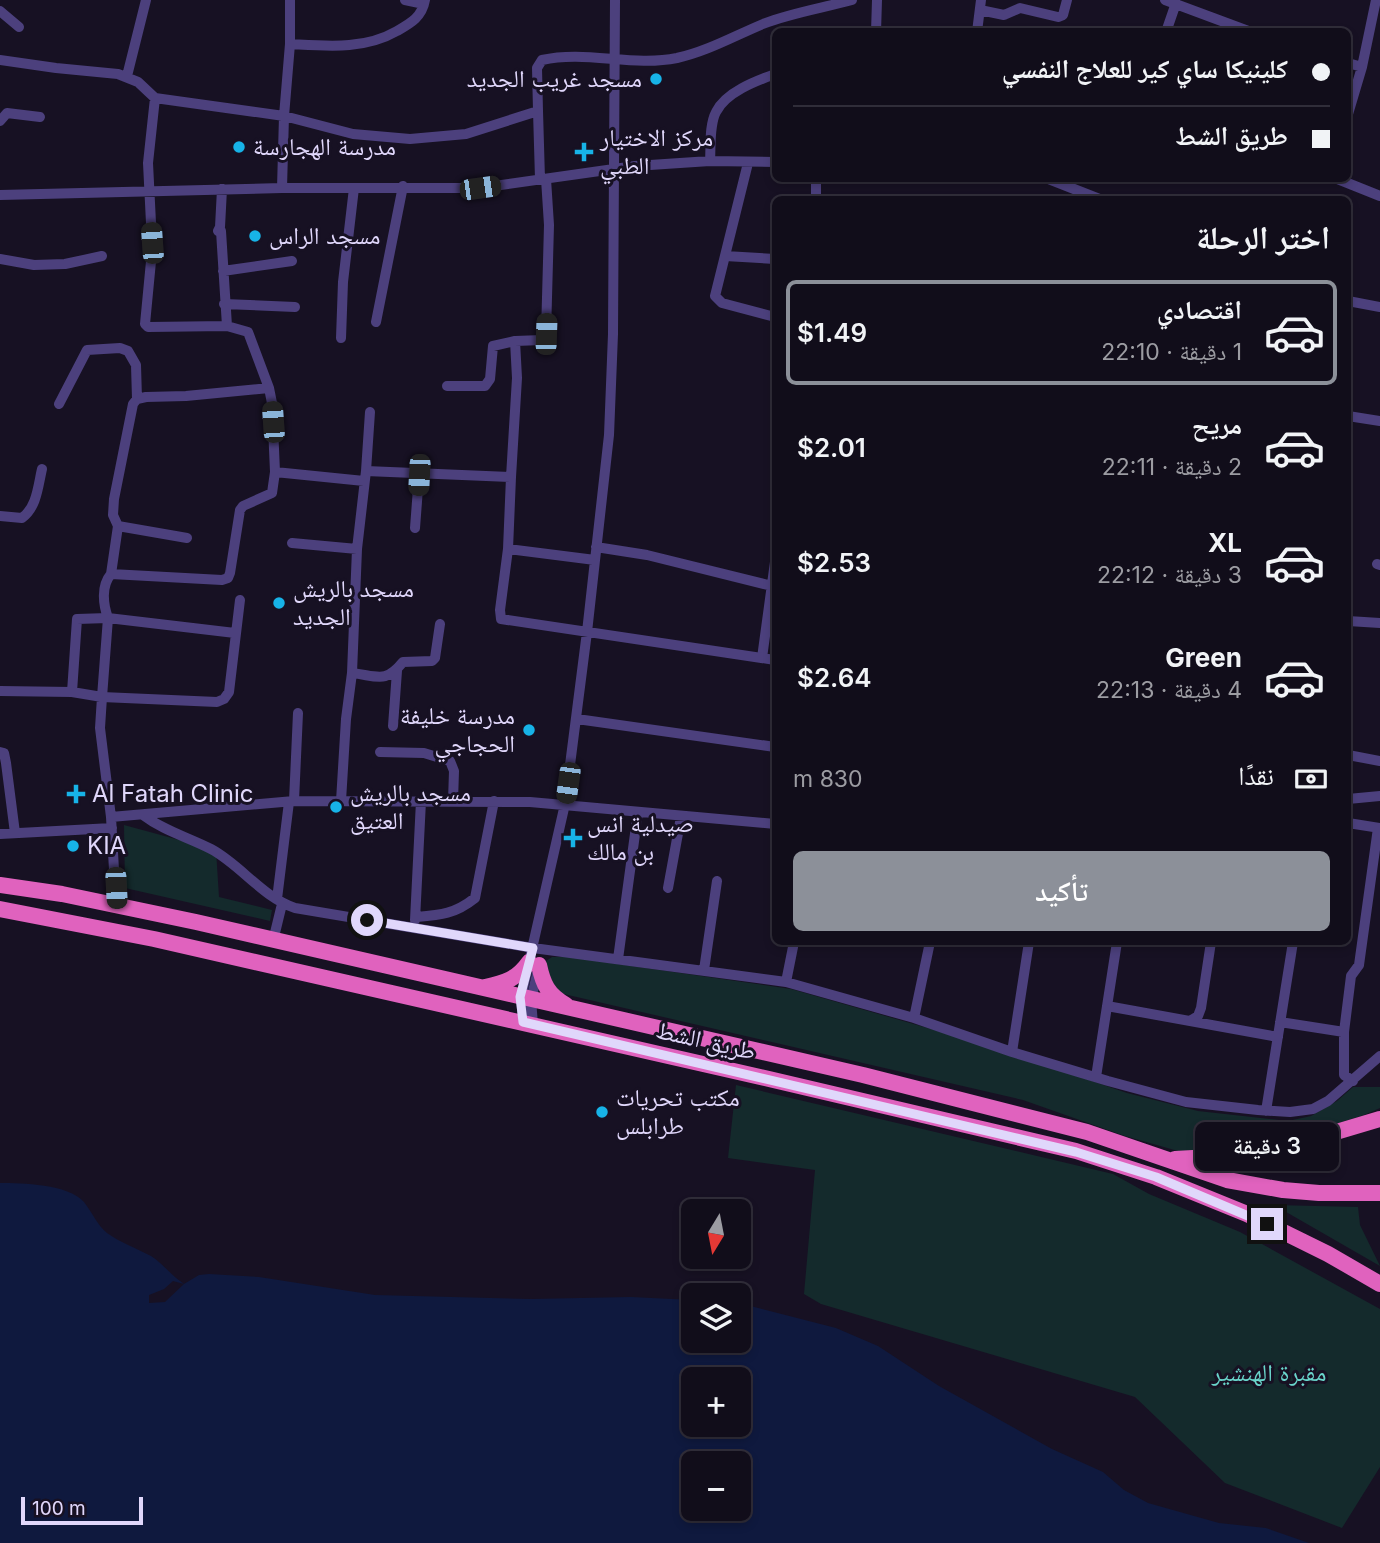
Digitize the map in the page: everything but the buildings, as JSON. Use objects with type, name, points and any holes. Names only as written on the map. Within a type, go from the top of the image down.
[{"type":"highway","name":"طريق الشط","points":[[0,885],[116,905],[1004,1110],[1087,1132],[1205,1174],[1255,1186],[1319,1193],[1380,1193]]},
{"type":"highway","name":"طريق الشط","points":[[0,909],[86,924],[528,1023],[1076,1152],[1156,1177],[1247,1214],[1328,1254],[1380,1284]]},
{"type":"highway","points":[[480,988],[510,981],[523,970],[533,956]]},
{"type":"highway","points":[[533,956],[547,989],[555,999],[574,1009]]},
{"type":"highway","points":[[1165,1160],[1193,1158],[1216,1161],[1250,1158],[1380,1119]]},
{"type":"street","points":[[127,76],[146,0]]},
{"type":"street","points":[[282,188],[290,0]]},
{"type":"street","points":[[290,44],[339,46],[375,41],[412,23],[420,15],[424,2],[405,0]]},
{"type":"street","points":[[528,1023],[526,999],[565,804],[577,719],[609,435],[615,0]]},
{"type":"street","points":[[447,386],[485,386],[490,379],[493,346],[515,341],[542,340],[546,334],[549,225],[538,111],[537,68],[540,61],[593,58],[649,61],[686,55],[723,43],[765,24],[852,0]]},
{"type":"street","points":[[876,28],[877,0]]},
{"type":"street","points":[[978,28],[981,5],[1004,15],[1020,8],[1058,17],[1063,15],[1068,0]]},
{"type":"street","points":[[1165,0],[1241,28]]},
{"type":"street","points":[[1351,104],[1376,0]]},
{"type":"street","points":[[1167,28],[1176,3]]},
{"type":"street","points":[[0,10],[19,27]]},
{"type":"street","points":[[0,60],[127,76],[155,97],[284,116],[353,134],[410,139],[466,134],[538,111]]},
{"type":"street","points":[[1351,64],[1362,67]]},
{"type":"street","points":[[709,161],[714,116],[720,105],[747,86],[772,75]]},
{"type":"street","points":[[111,574],[209,580],[228,578],[240,510],[243,506],[272,493],[275,472],[272,403],[248,332],[226,326],[146,326],[152,251],[156,248],[152,243],[148,191],[155,97]]},
{"type":"street","points":[[0,121],[7,113],[13,112],[40,117]]},
{"type":"street","points":[[0,195],[282,188],[480,188],[612,169],[709,161],[772,162]]},
{"type":"street","points":[[748,163],[716,296],[722,303],[772,316]]},
{"type":"street","points":[[1056,182],[1092,196]]},
{"type":"street","points":[[1345,182],[1380,196]]},
{"type":"street","points":[[376,322],[403,187]]},
{"type":"street","points":[[341,338],[343,282],[354,188]]},
{"type":"street","points":[[222,190],[218,231],[221,231],[226,326]]},
{"type":"street","points":[[0,259],[34,265],[65,264],[102,256]]},
{"type":"street","points":[[725,256],[772,259]]},
{"type":"street","points":[[223,271],[292,261]]},
{"type":"street","points":[[1351,302],[1380,307]]},
{"type":"street","points":[[224,304],[295,307]]},
{"type":"street","points":[[515,341],[517,379],[508,549],[501,619],[772,660]]},
{"type":"street","points":[[59,404],[87,350],[120,348],[128,351],[136,365],[137,399],[131,411],[114,499],[113,515],[118,526],[111,574],[107,579],[103,604],[108,618],[100,728],[111,823],[116,905]]},
{"type":"street","points":[[137,399],[269,388]]},
{"type":"street","points":[[341,801],[352,673],[357,549],[370,412]]},
{"type":"street","points":[[1351,416],[1380,421]]},
{"type":"street","points":[[0,516],[22,518],[27,514],[36,495],[42,469]]},
{"type":"street","points":[[275,472],[511,477]]},
{"type":"street","points":[[415,528],[419,475]]},
{"type":"street","points":[[118,526],[187,538]]},
{"type":"street","points":[[292,543],[357,549]]},
{"type":"street","points":[[596,547],[647,555],[772,586],[762,658]]},
{"type":"street","points":[[508,549],[595,560]]},
{"type":"street","points":[[0,691],[72,692],[102,697],[217,702],[224,699],[229,692],[240,600]]},
{"type":"street","points":[[72,692],[77,619],[108,618],[235,633]]},
{"type":"street","points":[[1351,621],[1380,623]]},
{"type":"street","points":[[352,673],[386,677],[397,671],[403,662],[428,662],[435,658],[440,624]]},
{"type":"street","points":[[393,726],[397,671]]},
{"type":"street","points":[[273,941],[292,801],[298,713]]},
{"type":"street","points":[[577,719],[772,747]]},
{"type":"street","points":[[0,752],[4,753],[6,763],[15,833]]},
{"type":"street","points":[[380,752],[424,753],[450,761],[454,771],[453,801]]},
{"type":"street","points":[[1351,756],[1380,761]]},
{"type":"street","points":[[1351,799],[1380,796]]},
{"type":"street","points":[[0,834],[111,823],[144,815],[292,801],[494,801],[565,804],[772,824]]},
{"type":"street","points":[[415,922],[421,801]]},
{"type":"street","points":[[415,922],[461,909],[475,898],[494,801]]},
{"type":"street","points":[[618,959],[638,813]]},
{"type":"street","points":[[144,815],[159,827],[211,849],[234,864],[280,902],[295,908],[415,922],[533,956],[618,959],[786,982],[914,1018],[1012,1052],[1186,1102],[1266,1111],[1313,1109],[1328,1101],[1380,1056]]},
{"type":"street","points":[[668,888],[681,817]]},
{"type":"street","points":[[1351,823],[1379,828],[1359,965],[1351,976],[1344,1032],[1344,1074],[1353,1081]]},
{"type":"street","points":[[704,971],[717,881]]},
{"type":"street","points":[[786,982],[793,945]]},
{"type":"street","points":[[914,1018],[929,945]]},
{"type":"street","points":[[1012,1052],[1030,945]]},
{"type":"street","points":[[1096,1077],[1117,945]]},
{"type":"street","points":[[1190,1021],[1198,1016],[1201,1008],[1210,945]]},
{"type":"street","points":[[1266,1111],[1293,945]]},
{"type":"street","points":[[1107,1006],[1278,1037]]},
{"type":"street","points":[[1280,1022],[1344,1032]]},
{"type":"green space","points":[[124,825],[216,850],[219,897],[272,910],[270,921],[125,888]]},
{"type":"green space","points":[[552,957],[569,957],[791,989],[987,1045],[1127,1093],[1198,1111],[1288,1121],[1311,1116],[1337,1101],[1353,1087],[1380,1087],[1380,1108],[1250,1151],[1217,1156],[1185,1153],[1125,1136],[1023,1100],[555,992],[545,970],[546,961]]},
{"type":"green space","name":"مقبرة الهنشير","points":[[736,1085],[1113,1174],[1149,1194],[1240,1232],[1380,1309],[1380,1467],[1342,1528],[1225,1483],[1135,1397],[821,1304],[804,1294],[815,1170],[728,1158]]},
{"type":"green space","points":[[1274,1205],[1358,1207],[1360,1225],[1380,1266]]},
{"type":"water","points":[[0,1183],[56,1188],[77,1196],[107,1233],[151,1256],[184,1284],[199,1275],[209,1274],[259,1277],[375,1295],[681,1299],[681,1353],[751,1353],[751,1306],[836,1328],[878,1346],[939,1386],[1052,1449],[1103,1472],[1124,1490],[1148,1503],[1219,1523],[1266,1528],[1309,1543],[0,1543]]},
{"type":"pier","points":[[173,1281],[184,1284],[165,1302],[149,1303],[149,1295],[164,1289]]},
{"type":"place","name":"مسجد غريب الجديد","points":[[656,79]]},
{"type":"place","name":"مدرسة الهجارسة","points":[[239,147]]},
{"type":"place","name":"مركز الاختيار الطبي","points":[[584,152]]},
{"type":"place","name":"مسجد الراس","points":[[255,236]]},
{"type":"place","name":"مسجد بالريش الجديد","points":[[279,603]]},
{"type":"place","name":"مدرسة خليفة الحجاجي","points":[[529,730]]},
{"type":"place","name":"Al Fatah Clinic","points":[[76,794]]},
{"type":"place","name":"مسجد بالريش العتيق","points":[[336,807]]},
{"type":"place","name":"صيدلية انس بن مالك","points":[[573,838]]},
{"type":"place","name":"KIA","points":[[73,846]]},
{"type":"place","name":"مكتب تحريات طرابلس","points":[[602,1112]]},
{"type":"route","points":[[367,920],[533,948],[520,997],[523,1022],[1076,1152],[1156,1177],[1267,1224]]}]
